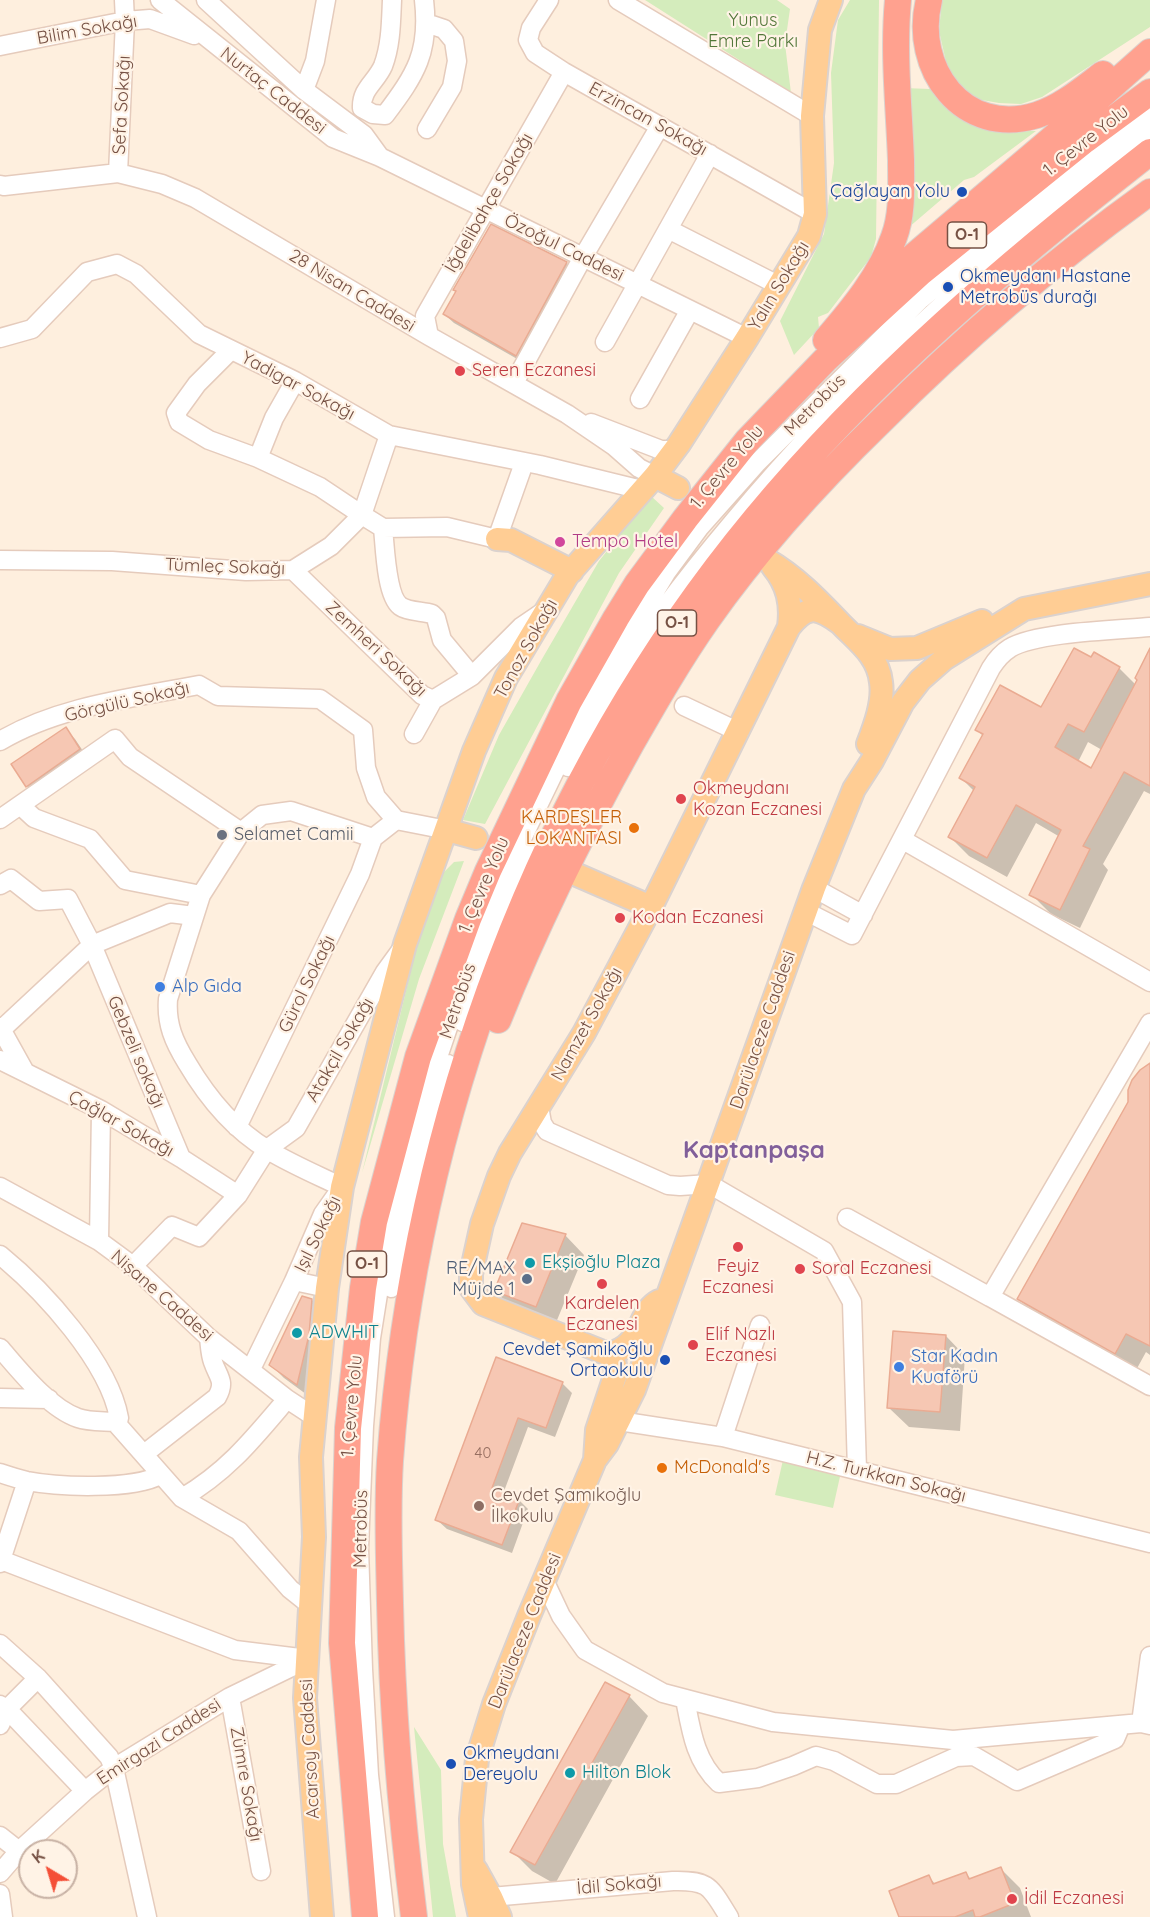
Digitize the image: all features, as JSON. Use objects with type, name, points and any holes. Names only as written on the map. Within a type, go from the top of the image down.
[{"type":"highway","points":[[794,390],[814,356],[848,315],[888,252],[897,230],[902,197],[896,42],[898,0]]},
{"type":"highway","points":[[898,79],[910,0]]},
{"type":"highway","points":[[929,0],[926,33],[930,62],[947,91],[962,105],[979,113],[1001,118],[1035,116],[1053,109],[1142,52]]},
{"type":"highway","points":[[848,315],[888,278],[1052,139],[1142,52]]},
{"type":"highway","name":"1. Çevre Yolu","points":[[365,1917],[342,1643],[348,1428],[363,1288],[374,1222],[418,1057],[468,919],[503,837],[569,701],[616,618],[650,567],[747,441],[794,390],[920,273],[1085,140],[1150,92]]},
{"type":"highway","name":"O-1","points":[[414,1917],[404,1830],[394,1694],[388,1524],[390,1463],[397,1398],[410,1289],[438,1160],[476,1032],[524,904],[551,843],[604,738],[659,649],[751,524],[864,400],[957,313],[1150,152]]},
{"type":"highway","points":[[420,1238],[460,1135],[485,1052],[534,933],[600,800],[681,658],[703,626],[748,567],[815,487],[903,399],[959,345],[1029,285],[1150,192]]},
{"type":"main road","name":"Yalın Sokağı","points":[[649,483],[679,444],[780,286],[809,236],[815,214],[812,116],[820,30],[831,0]]},
{"type":"main road","name":"28 Nisan Caddesi","points":[[649,483],[678,488]]},
{"type":"main road","name":"Tonoz Sokağı","points":[[308,1659],[314,1537],[311,1457],[327,1288],[342,1187],[405,944],[474,751],[506,678],[568,575],[649,483]]},
{"type":"main road","points":[[497,539],[511,540],[568,575]]},
{"type":"main road","name":"Namzet Sokağı","points":[[608,1354],[483,1304],[471,1288],[471,1274],[482,1224],[510,1153],[584,1033],[651,907],[789,627],[791,609],[789,595],[783,580],[767,560],[796,579],[847,629]]},
{"type":"main road","name":"Darülaceze Caddesi","points":[[487,1908],[473,1866],[471,1818],[477,1759],[494,1704],[595,1460],[607,1444],[634,1390],[658,1327],[665,1298],[709,1184],[814,888],[854,789],[872,761],[903,702],[920,680],[953,652],[1024,609],[1150,584]]},
{"type":"main road","name":"Namzet Sokağı","points":[[789,627],[804,612],[812,609],[831,616],[847,629]]},
{"type":"main road","points":[[847,629],[890,649],[917,648],[1000,614],[1024,609]]},
{"type":"main road","points":[[847,629],[872,656],[882,683],[875,727],[860,762],[854,789]]},
{"type":"main road","points":[[447,830],[476,838]]},
{"type":"main road","points":[[567,871],[651,907]]},
{"type":"main road","points":[[595,1460],[597,1430],[616,1373],[615,1365],[608,1354],[626,1347],[653,1304],[665,1298]]},
{"type":"main road","name":"Acarsoy Caddesi","points":[[308,1659],[305,1698],[322,1917]]},
{"type":"main road","name":"Acarsoy Caddesi","points":[[308,1659],[312,1681],[330,1917]]},
{"type":"street","name":"Sefa Sokağı","points":[[118,173],[124,0]]},
{"type":"street","name":"Nurtaç Caddesi","points":[[160,0],[333,138],[380,157]]},
{"type":"street","name":"Nurtaç Caddesi","points":[[206,0],[304,90],[364,135],[380,157]]},
{"type":"street","points":[[304,90],[315,61],[326,0]]},
{"type":"street","points":[[392,0],[390,40],[382,68],[362,98],[362,108],[373,114],[385,115],[401,94],[421,60],[426,23],[424,0]]},
{"type":"street","name":"Erzincan Sokağı","points":[[549,0],[531,28],[528,40],[535,53],[564,72],[815,214]]},
{"type":"street","points":[[618,0],[812,116]]},
{"type":"street","name":"Bilim Sokağı","points":[[0,46],[125,21],[150,19],[207,39]]},
{"type":"street","points":[[426,23],[444,29],[454,41],[457,61],[452,87],[427,129]]},
{"type":"street","name":"İğdelibahçe Sokağı","points":[[429,336],[425,316],[564,72]]},
{"type":"street","name":"Metrobüs","points":[[385,1917],[369,1775],[359,1548],[364,1426],[371,1338],[388,1231],[425,1096],[468,968],[502,880],[590,698],[666,573],[700,527],[756,464],[921,299],[1150,116]]},
{"type":"street","points":[[514,383],[583,257],[660,126]]},
{"type":"street","name":"Metrobüs","points":[[395,1917],[375,1708],[369,1577],[373,1458],[383,1341],[403,1225],[448,1064],[539,820],[626,664],[702,559],[781,464],[832,410],[940,306],[1097,173],[1150,132]]},
{"type":"street","points":[[604,342],[710,154]]},
{"type":"street","name":"Özoğul Caddesi","points":[[380,157],[747,338]]},
{"type":"street","name":"28 Nisan Caddesi","points":[[1,185],[118,173],[162,184],[195,198],[429,336],[567,414],[614,446],[639,468],[649,483]]},
{"type":"street","points":[[668,228],[780,286]]},
{"type":"street","name":"Yadigar Sokağı","points":[[3,333],[32,329],[87,272],[117,264],[136,274],[199,334],[295,381],[389,435],[524,463],[649,483]]},
{"type":"street","points":[[640,399],[690,310]]},
{"type":"street","points":[[230,351],[197,384],[176,413],[179,422],[209,440],[258,458],[320,487],[383,528],[447,527],[497,539],[524,463]]},
{"type":"street","points":[[258,458],[274,418],[295,381]]},
{"type":"street","points":[[567,414],[661,450],[672,450],[679,444]]},
{"type":"street","points":[[362,515],[389,435]]},
{"type":"street","name":"Tümleç Sokağı","points":[[0,560],[112,561],[246,570],[293,570],[331,546],[362,515]]},
{"type":"street","points":[[383,528],[389,580],[395,600],[406,609],[432,614],[436,618],[442,640],[472,676]]},
{"type":"street","name":"Zemheri Sokağı","points":[[293,570],[423,696],[433,700],[472,676],[521,627],[547,609]]},
{"type":"street","points":[[806,911],[852,935],[991,668],[1011,647],[1053,636],[1150,627]]},
{"type":"street","name":"Görgülü Sokağı","points":[[0,741],[23,728],[96,705],[199,685],[218,696],[320,699],[363,730],[366,768],[376,797],[396,820]]},
{"type":"street","points":[[414,734],[433,700]]},
{"type":"street","points":[[684,706],[739,732]]},
{"type":"street","points":[[0,819],[115,739],[130,757],[241,832]]},
{"type":"street","points":[[21,806],[34,818],[90,839],[125,880],[201,896]]},
{"type":"street","points":[[342,1187],[267,1149],[237,1127],[204,1091],[174,1042],[166,1015],[168,999],[201,896],[241,832],[262,815],[291,811],[373,838],[396,820],[447,830]]},
{"type":"street","name":"Gürol Sokağı","points":[[237,1127],[360,874],[373,838]]},
{"type":"street","points":[[903,840],[1150,982]]},
{"type":"street","name":"Gebzeli sokağı","points":[[0,885],[10,879],[39,901],[68,899],[92,945],[181,1158]]},
{"type":"street","points":[[814,888],[863,915]]},
{"type":"street","points":[[24,1072],[1,1029],[92,945],[170,913],[194,916]]},
{"type":"street","name":"Atakçil Sokağı","points":[[267,1149],[296,1128],[386,972],[405,944]]},
{"type":"street","points":[[990,1297],[1150,1023]]},
{"type":"street","name":"Çağlar Sokağı","points":[[0,1060],[101,1110],[238,1195]]},
{"type":"street","points":[[539,1107],[542,1123],[547,1131],[668,1185],[709,1184],[824,1251],[852,1302],[857,1470]]},
{"type":"street","points":[[99,1241],[101,1110]]},
{"type":"street","points":[[133,1266],[172,1226],[199,1237],[238,1195],[267,1149]]},
{"type":"street","name":"Nişane Caddesi","points":[[0,1187],[99,1241],[133,1266],[208,1338],[287,1399],[316,1418]]},
{"type":"street","name":"Işıl Sokağı","points":[[251,1369],[294,1281],[323,1214],[342,1187]]},
{"type":"street","points":[[846,1218],[1150,1386]]},
{"type":"street","points":[[0,1255],[63,1318],[85,1346],[97,1365],[117,1408],[119,1418],[116,1422]]},
{"type":"street","name":"Işıl Sokağı","points":[[294,1281],[327,1288]]},
{"type":"street","points":[[723,1437],[760,1325]]},
{"type":"street","points":[[144,1455],[217,1398],[222,1389],[208,1338]]},
{"type":"street","points":[[0,1348],[28,1380],[50,1399],[78,1418],[116,1422],[182,1498],[239,1531],[290,1589],[310,1605]]},
{"type":"street","points":[[0,1398],[50,1399]]},
{"type":"street","points":[[182,1498],[208,1483],[243,1452],[287,1399]]},
{"type":"street","name":"H.Z. Turkkan Sokağı","points":[[619,1421],[723,1437],[1150,1543]]},
{"type":"street","points":[[0,1473],[27,1481],[77,1485],[143,1482],[160,1474]]},
{"type":"street","points":[[27,1481],[1,1562],[234,1650],[308,1659]]},
{"type":"street","points":[[544,1580],[561,1616],[585,1650],[663,1694],[773,1722],[953,1740],[1145,1724],[1150,1656]]},
{"type":"street","points":[[0,1644],[38,1678],[108,1756],[114,1768],[147,1917]]},
{"type":"street","name":"Emirgazi Caddesi","points":[[32,1839],[114,1768],[230,1698],[308,1659]]},
{"type":"street","points":[[38,1678],[2,1713],[85,1791]]},
{"type":"street","name":"Zümre Sokağı","points":[[230,1698],[261,1871]]},
{"type":"street","points":[[686,1699],[692,1739],[707,1772],[719,1783],[758,1778],[816,1756],[834,1761],[877,1784],[896,1784],[956,1757],[974,1756],[1017,1781],[1115,1739],[1121,1725]]},
{"type":"street","points":[[0,1836],[18,1850]]},
{"type":"street","name":"Emirgazi Caddesi","points":[[0,1873],[18,1852]]},
{"type":"street","name":"İdil Sokağı","points":[[487,1908],[673,1881],[695,1881],[711,1888],[729,1917]]},
{"type":"street","points":[[0,1894],[3,1917]]},
{"type":"green space","name":"Yunus Emre Parkı","points":[[645,0],[777,0],[790,9],[785,44],[791,93]]},
{"type":"green space","points":[[850,0],[879,0],[876,239],[871,257],[828,313],[818,317],[819,328],[794,355],[780,321],[824,234],[834,163],[831,73],[838,20]]},
{"type":"green space","points":[[942,0],[1150,0],[1150,27],[1042,97],[1021,104],[999,103],[976,99],[956,86],[947,66],[939,31]]},
{"type":"green space","points":[[904,88],[930,89],[954,112],[977,125],[1003,130],[1036,131],[974,177],[964,180],[908,228]]},
{"type":"green space","points":[[651,496],[664,508],[619,573],[485,824],[463,820],[499,735],[542,659],[599,561]]},
{"type":"green space","points":[[464,861],[419,979],[362,1173],[426,908],[442,874],[454,862]]},
{"type":"green space","points":[[783,1460],[841,1472],[833,1508],[775,1495]]},
{"type":"green space","points":[[414,1727],[441,1770],[443,1844],[456,1917],[433,1917]]},
{"type":"building","points":[[491,224],[567,262],[516,356],[443,314],[456,291],[453,290]]},
{"type":"building","points":[[1074,648],[1091,657],[1094,652],[1120,667],[1084,732],[1068,724],[1055,747],[1091,768],[1137,680],[1135,678],[1150,648],[1150,786],[1124,772],[1083,846],[1090,849],[1060,910],[1029,895],[1061,830],[1016,805],[987,858],[948,837],[975,787],[959,778],[983,734],[975,730],[1000,685],[1041,707]]},
{"type":"building","points":[[66,727],[80,749],[26,787],[11,764]]},
{"type":"building","points":[[1150,1063],[1150,1346],[1126,1334],[1115,1354],[1017,1299],[1128,1102],[1128,1090],[1132,1080]]},
{"type":"building","name":"Ekşioğlu Plaza","points":[[522,1223],[566,1234],[536,1307],[494,1291]]},
{"type":"building","name":"ADWHIT","points":[[302,1296],[312,1299],[309,1335],[297,1385],[269,1365]]},
{"type":"building","points":[[893,1331],[946,1335],[940,1412],[887,1408]]},
{"type":"building","points":[[496,1357],[563,1382],[546,1428],[518,1418],[492,1488],[520,1498],[502,1545],[435,1520]]},
{"type":"building","name":"Hilton Blok","points":[[605,1682],[630,1695],[535,1865],[510,1852]]},
{"type":"building","points":[[1001,1867],[1015,1903],[980,1917],[975,1917],[973,1910],[955,1917],[899,1917],[889,1891],[929,1875],[933,1884],[966,1872],[969,1879]]},
{"type":"place","name":"Çağlayan Yolu","points":[[962,192]]},
{"type":"place","name":"Okmeydanı Hastane Metrobüs durağı","points":[[948,287]]},
{"type":"place","name":"Seren Eczanesi","points":[[460,371]]},
{"type":"place","name":"Tempo Hotel","points":[[560,542]]},
{"type":"place","name":"Okmeydanı Kozan Eczanesi","points":[[681,799]]},
{"type":"place","name":"KARDEŞLER LOKANTASI","points":[[634,828]]},
{"type":"place","name":"Selamet Camii","points":[[222,835]]},
{"type":"place","name":"Kodan Eczanesi","points":[[620,918]]},
{"type":"place","name":"Alp Gıda","points":[[160,987]]},
{"type":"place","name":"Feyiz Eczanesi","points":[[738,1247]]},
{"type":"place","name":"Ekşioğlu Plaza","points":[[530,1263]]},
{"type":"place","name":"Soral Eczanesi","points":[[800,1269]]},
{"type":"place","name":"RE/MAX Müjde 1","points":[[527,1279]]},
{"type":"place","name":"Kardelen Eczanesi","points":[[602,1284]]},
{"type":"place","name":"ADWHIT","points":[[297,1333]]},
{"type":"place","name":"Elif Nazlı Eczanesi","points":[[693,1345]]},
{"type":"place","name":"Cevdet Şamikoğlu Ortaokulu","points":[[665,1360]]},
{"type":"place","name":"Star Kadın Kuaförü","points":[[899,1367]]},
{"type":"place","name":"McDonald's","points":[[662,1468]]},
{"type":"place","name":"Cevdet Şamıkoğlu İlkokulu","points":[[479,1506]]},
{"type":"place","name":"Okmeydanı Dereyolu","points":[[451,1764]]},
{"type":"place","name":"Hilton Blok","points":[[570,1773]]},
{"type":"place","name":"İdil Eczanesi","points":[[1012,1899]]},
{"type":"district","name":"Kaptanpaşa","points":[[754,1151]]}]
